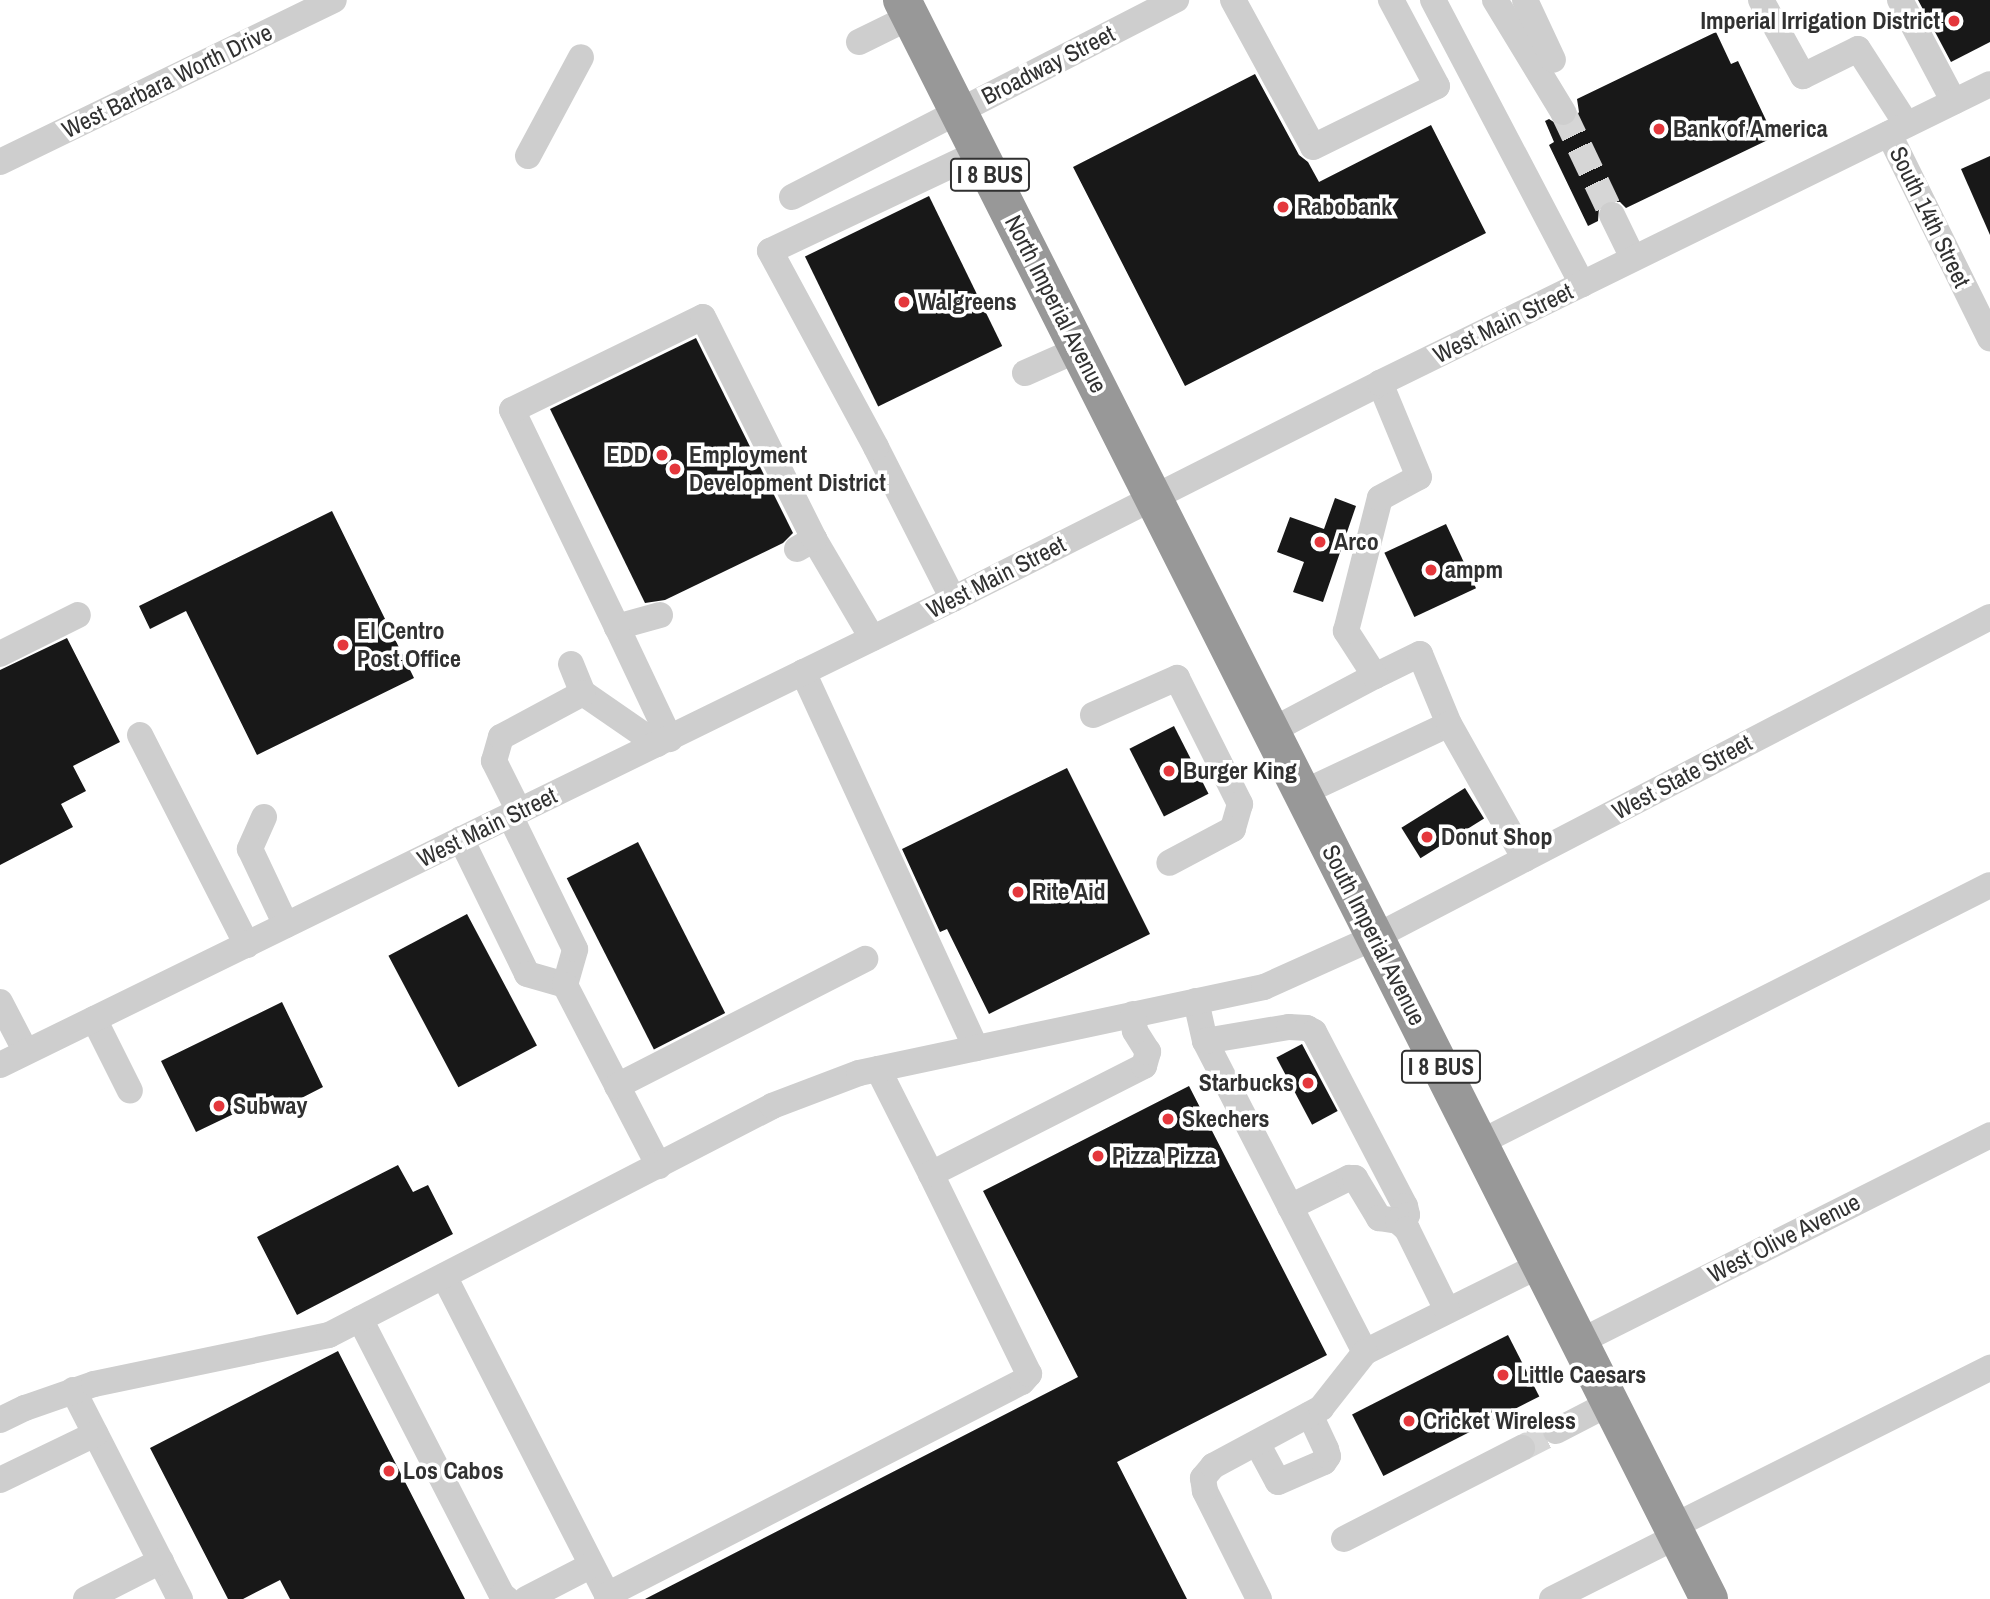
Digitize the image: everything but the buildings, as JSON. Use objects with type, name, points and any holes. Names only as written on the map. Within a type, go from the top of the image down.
[{"type":"highway","name":"North Imperial Avenue","points":[[906,8],[1153,496]]},
{"type":"highway","name":"South Imperial Avenue","points":[[1153,496],[1709,1599]]},
{"type":"street","name":"West Barbara Worth Drive","points":[[0,162],[334,0]]},
{"type":"street","name":"Broadway Street","points":[[792,197],[1177,0]]},
{"type":"street","points":[[1233,0],[1313,147],[1437,86],[1391,0]]},
{"type":"street","points":[[1433,0],[1582,284]]},
{"type":"street","points":[[1495,0],[1563,112]]},
{"type":"street","points":[[1525,0],[1553,61]]},
{"type":"street","name":"South 14th Street","points":[[1761,0],[1803,76],[1858,49],[1898,129],[1990,338]]},
{"type":"street","points":[[1900,0],[1954,102]]},
{"type":"street","points":[[859,41],[906,8]]},
{"type":"street","points":[[528,156],[581,57]]},
{"type":"street","name":"West Main Street","points":[[0,1065],[953,599],[1380,383],[1990,84]]},
{"type":"street","points":[[953,599],[876,447],[771,251],[979,152]]},
{"type":"street","points":[[1612,215],[1633,258]]},
{"type":"street","points":[[664,741],[617,627],[512,410],[703,317],[805,544],[873,638]]},
{"type":"street","points":[[1025,373],[1079,349]]},
{"type":"street","points":[[1375,676],[1346,631],[1381,498],[1419,477],[1380,383]]},
{"type":"street","points":[[0,654],[78,615]]},
{"type":"street","points":[[617,627],[660,615]]},
{"type":"street","name":"West State Street","points":[[0,1420],[72,1390],[329,1335],[772,1107],[859,1073],[1264,987],[1375,937],[1990,617]]},
{"type":"street","points":[[1271,731],[1420,654],[1449,724],[1525,859]]},
{"type":"street","points":[[571,664],[583,693],[664,741]]},
{"type":"street","points":[[803,672],[976,1048]]},
{"type":"street","points":[[1093,715],[1177,678],[1240,804],[1233,829],[1168,863]]},
{"type":"street","points":[[583,693],[501,737],[494,761],[575,949],[565,985],[659,1166]]},
{"type":"street","points":[[1302,793],[1449,724]]},
{"type":"street","points":[[140,735],[247,945]]},
{"type":"street","points":[[264,817],[250,849],[286,925]]},
{"type":"street","points":[[461,839],[527,974],[565,985]]},
{"type":"street","points":[[1479,1143],[1990,885]]},
{"type":"street","points":[[617,1086],[866,959]]},
{"type":"street","points":[[1196,1001],[1205,1041],[1365,1352]]},
{"type":"street","points":[[0,1002],[26,1052]]},
{"type":"street","points":[[931,1174],[1144,1066],[1148,1052],[1135,1031],[1133,1014]]},
{"type":"street","points":[[94,1019],[130,1091]]},
{"type":"street","points":[[1205,1041],[1289,1027],[1307,1028],[1314,1032],[1405,1206],[1407,1215],[1403,1224]]},
{"type":"street","points":[[444,1276],[608,1597],[1022,1382],[1030,1374],[878,1069]]},
{"type":"street","name":"West Olive Avenue","points":[[1579,1342],[1990,1135]]},
{"type":"street","points":[[1290,1207],[1349,1178],[1355,1178],[1380,1218],[1403,1224],[1447,1310]]},
{"type":"street","points":[[1259,1599],[1205,1491],[1203,1478],[1213,1466],[1310,1415],[1325,1404],[1365,1352],[1540,1265]]},
{"type":"street","points":[[360,1320],[502,1595],[507,1599]]},
{"type":"street","points":[[1552,1599],[1990,1368]]},
{"type":"street","points":[[72,1390],[180,1599]]},
{"type":"street","points":[[1556,1431],[1610,1404]]},
{"type":"street","points":[[1257,1443],[1278,1482],[1284,1482],[1324,1462],[1328,1456],[1326,1449],[1310,1415]]},
{"type":"street","points":[[0,1480],[95,1434]]},
{"type":"street","points":[[1344,1539],[1522,1448]]},
{"type":"street","points":[[86,1599],[161,1562]]},
{"type":"street","points":[[526,1599],[590,1566]]},
{"type":"tunnel","points":[[1563,112],[1612,215]]},
{"type":"tunnel","points":[[1522,1448],[1556,1431]]},
{"type":"place","name":"Imperial Irrigation District","points":[[1954,21]]},
{"type":"place","name":"Bank of America","points":[[1659,129]]},
{"type":"place","name":"Rabobank","points":[[1283,207]]},
{"type":"place","name":"Walgreens","points":[[904,302]]},
{"type":"place","name":"EDD","points":[[662,455]]},
{"type":"place","name":"Employment Development District","points":[[675,469]]},
{"type":"place","name":"Arco","points":[[1320,542]]},
{"type":"place","name":"ampm","points":[[1431,570]]},
{"type":"place","name":"El Centro Post Office","points":[[343,645]]},
{"type":"place","name":"Burger King","points":[[1169,771]]},
{"type":"place","name":"Donut Shop","points":[[1427,837]]},
{"type":"place","name":"Rite Aid","points":[[1018,892]]},
{"type":"place","name":"Starbucks","points":[[1308,1083]]},
{"type":"place","name":"Subway","points":[[219,1106]]},
{"type":"place","name":"Skechers","points":[[1168,1119]]},
{"type":"place","name":"Pizza Pizza","points":[[1098,1156]]},
{"type":"place","name":"Little Caesars","points":[[1503,1375]]},
{"type":"place","name":"Cricket Wireless","points":[[1409,1421]]},
{"type":"place","name":"Los Cabos","points":[[389,1471]]}]
